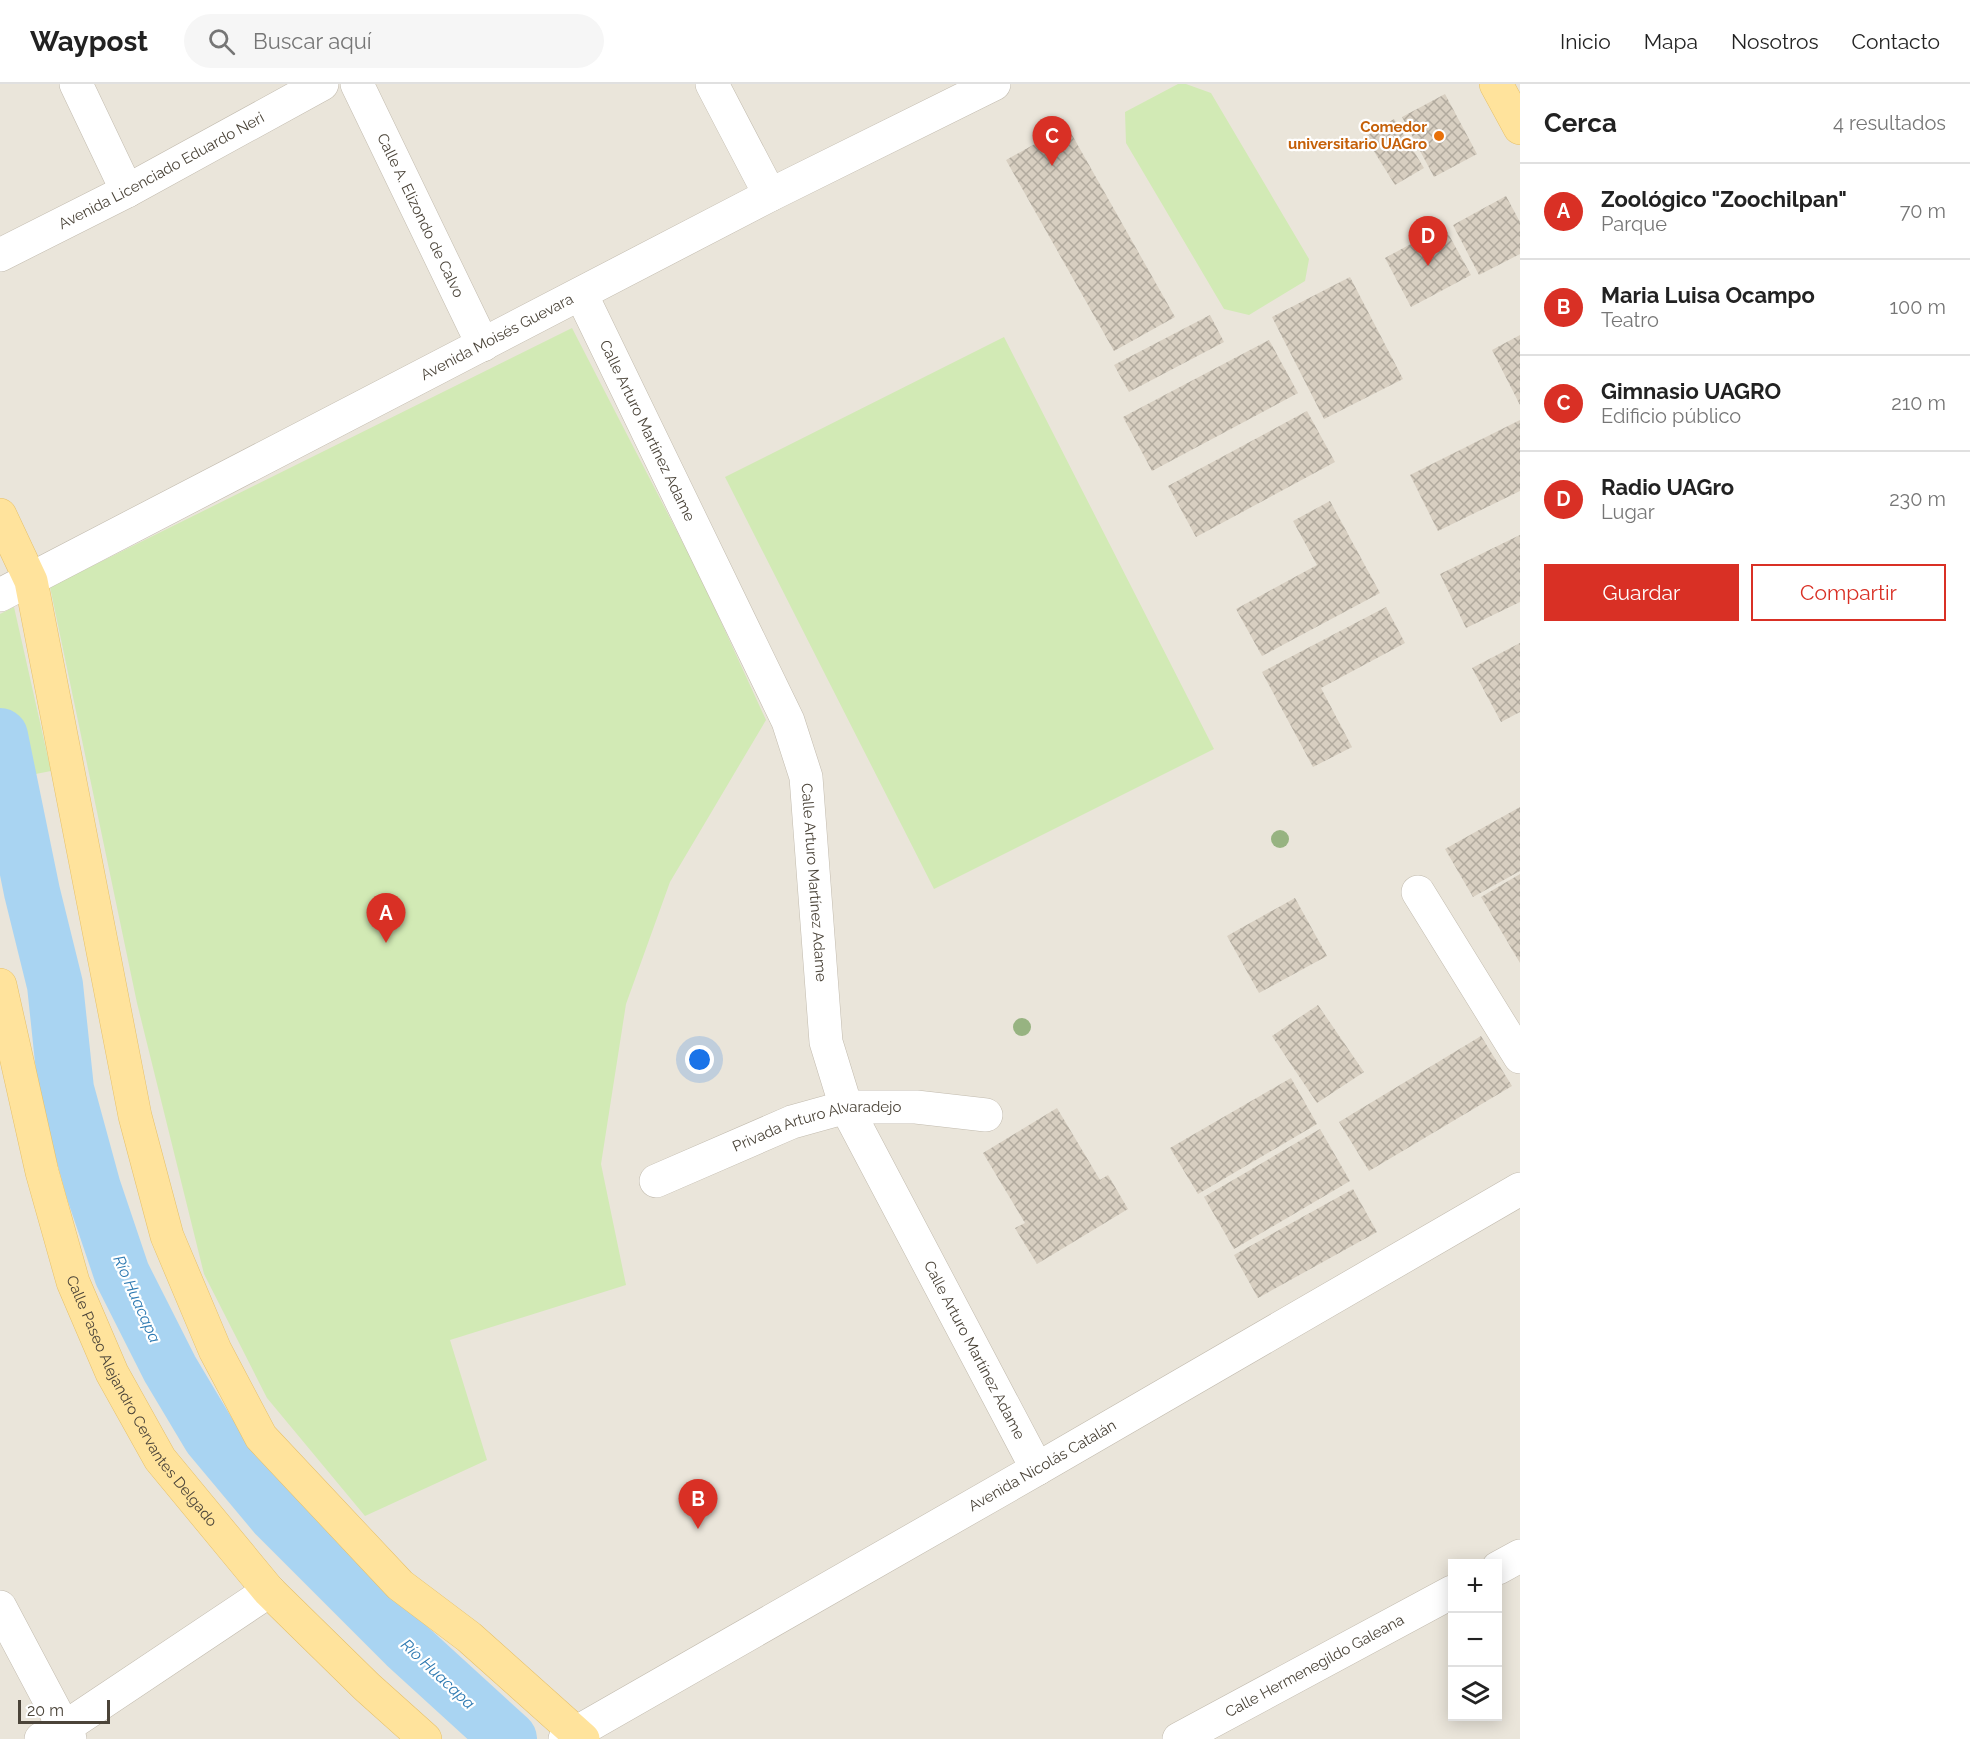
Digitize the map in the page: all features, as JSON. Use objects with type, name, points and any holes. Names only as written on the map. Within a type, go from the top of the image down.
[{"type":"main road","points":[[1496,84],[1520,128]]},
{"type":"main road","points":[[0,515],[20,586],[135,1116],[167,1236],[215,1350],[261,1437],[400,1585],[469,1637],[574,1736]]},
{"type":"main road","name":"Calle Paseo Alejandro Cervantes Delgado","points":[[0,985],[42,1172],[73,1282],[112,1373],[160,1459],[269,1591],[367,1687],[425,1739]]},
{"type":"street","points":[[76,84],[127,191]]},
{"type":"street","name":"Avenida Licenciado Eduardo Neri","points":[[0,255],[127,191],[322,84]]},
{"type":"street","name":"Calle A. Elizondo de Calvo","points":[[357,84],[483,345]]},
{"type":"street","points":[[712,84],[770,195]]},
{"type":"street","name":"Avenida Moisés Guevara","points":[[20,586],[770,195],[994,84]]},
{"type":"street","name":"Calle Arturo Martínez Adame","points":[[581,294],[788,721],[806,777],[826,1041],[846,1107],[1037,1469]]},
{"type":"street","points":[[1418,892],[1520,1057]]},
{"type":"street","name":"Privada Arturo Alvaradejo","points":[[656,1181],[792,1122],[846,1107],[916,1107],[986,1115]]},
{"type":"street","name":"Avenida Nicolás Catalán","points":[[574,1736],[1520,1189]]},
{"type":"street","points":[[1502,1565],[1520,1556]]},
{"type":"street","points":[[0,1607],[58,1735],[269,1591]]},
{"type":"street","name":"Calle Hermenegildo Galeana","points":[[1179,1739],[1448,1594]]},
{"type":"shaded area","points":[[0,84],[1520,84],[1520,1739],[0,1739]]},
{"type":"green space","points":[[1178,84],[1186,84],[1211,93],[1309,259],[1305,281],[1249,315],[1224,309],[1126,143],[1125,112]]},
{"type":"green space","points":[[572,328],[700,576],[766,720],[670,882],[626,1004],[601,1164],[626,1285],[450,1340],[487,1460],[365,1516],[267,1398],[204,1274],[137,1003],[50,587]]},
{"type":"green space","points":[[1004,337],[1214,749],[934,889],[725,477]]},
{"type":"green space","points":[[14,607],[51,771],[0,781],[0,614]]},
{"type":"building","name":"Comedor universitario UAGro","points":[[1445,94],[1477,154],[1434,177],[1402,117]]},
{"type":"building","points":[[1394,119],[1424,168],[1395,185],[1365,137]]},
{"type":"building","points":[[1067,126],[1175,317],[1114,351],[1006,160]]},
{"type":"building","points":[[1506,196],[1520,222],[1520,254],[1479,275],[1453,225]]},
{"type":"building","points":[[1444,226],[1471,275],[1411,307],[1385,258]]},
{"type":"building","points":[[1350,277],[1403,379],[1324,419],[1272,317]]},
{"type":"building","points":[[1210,315],[1224,342],[1129,392],[1114,365]]},
{"type":"building","points":[[1520,335],[1520,405],[1492,350]]},
{"type":"building","points":[[1269,340],[1298,393],[1152,471],[1123,417]]},
{"type":"building","points":[[1307,411],[1335,462],[1196,537],[1168,486]]},
{"type":"building","points":[[1520,420],[1520,491],[1438,531],[1410,475]]},
{"type":"building","points":[[1330,501],[1380,593],[1262,656],[1236,609],[1317,565],[1293,521]]},
{"type":"building","points":[[1520,535],[1520,602],[1466,628],[1440,574]]},
{"type":"building","points":[[1386,607],[1405,643],[1321,688],[1352,747],[1313,767],[1262,672]]},
{"type":"building","points":[[1520,643],[1520,712],[1501,722],[1472,668]]},
{"type":"building","points":[[1520,807],[1520,871],[1473,897],[1445,849]]},
{"type":"building","points":[[1520,874],[1520,963],[1481,897]]},
{"type":"building","points":[[1295,898],[1327,956],[1259,993],[1227,936]]},
{"type":"building","points":[[1318,1005],[1364,1072],[1317,1103],[1272,1036]]},
{"type":"building","points":[[1481,1036],[1512,1086],[1369,1171],[1339,1122]]},
{"type":"building","points":[[1291,1078],[1317,1124],[1198,1194],[1170,1148]]},
{"type":"building","points":[[1057,1108],[1100,1180],[1108,1175],[1128,1209],[1037,1264],[1015,1228],[1025,1223],[983,1153]]},
{"type":"building","points":[[1320,1129],[1350,1181],[1234,1249],[1204,1197]]},
{"type":"building","points":[[1353,1189],[1377,1232],[1258,1298],[1234,1255]]},
{"type":"waterway","name":"Río Huacapa","points":[[0,736],[32,892],[55,985],[66,1089],[93,1188],[122,1274],[170,1369],[210,1436],[276,1515],[406,1645],[509,1739]]},
{"type":"place","name":"Comedor universitario UAGro","points":[[1439,136]]},
{"type":"place","name":"Gimnasio UAGRO","points":[[1052,166]]},
{"type":"place","name":"Radio UAGro","points":[[1428,266]]},
{"type":"place","name":"Zoológico \"Zoochilpan\"","points":[[386,943]]},
{"type":"place","name":"Maria Luisa Ocampo","points":[[698,1529]]}]
